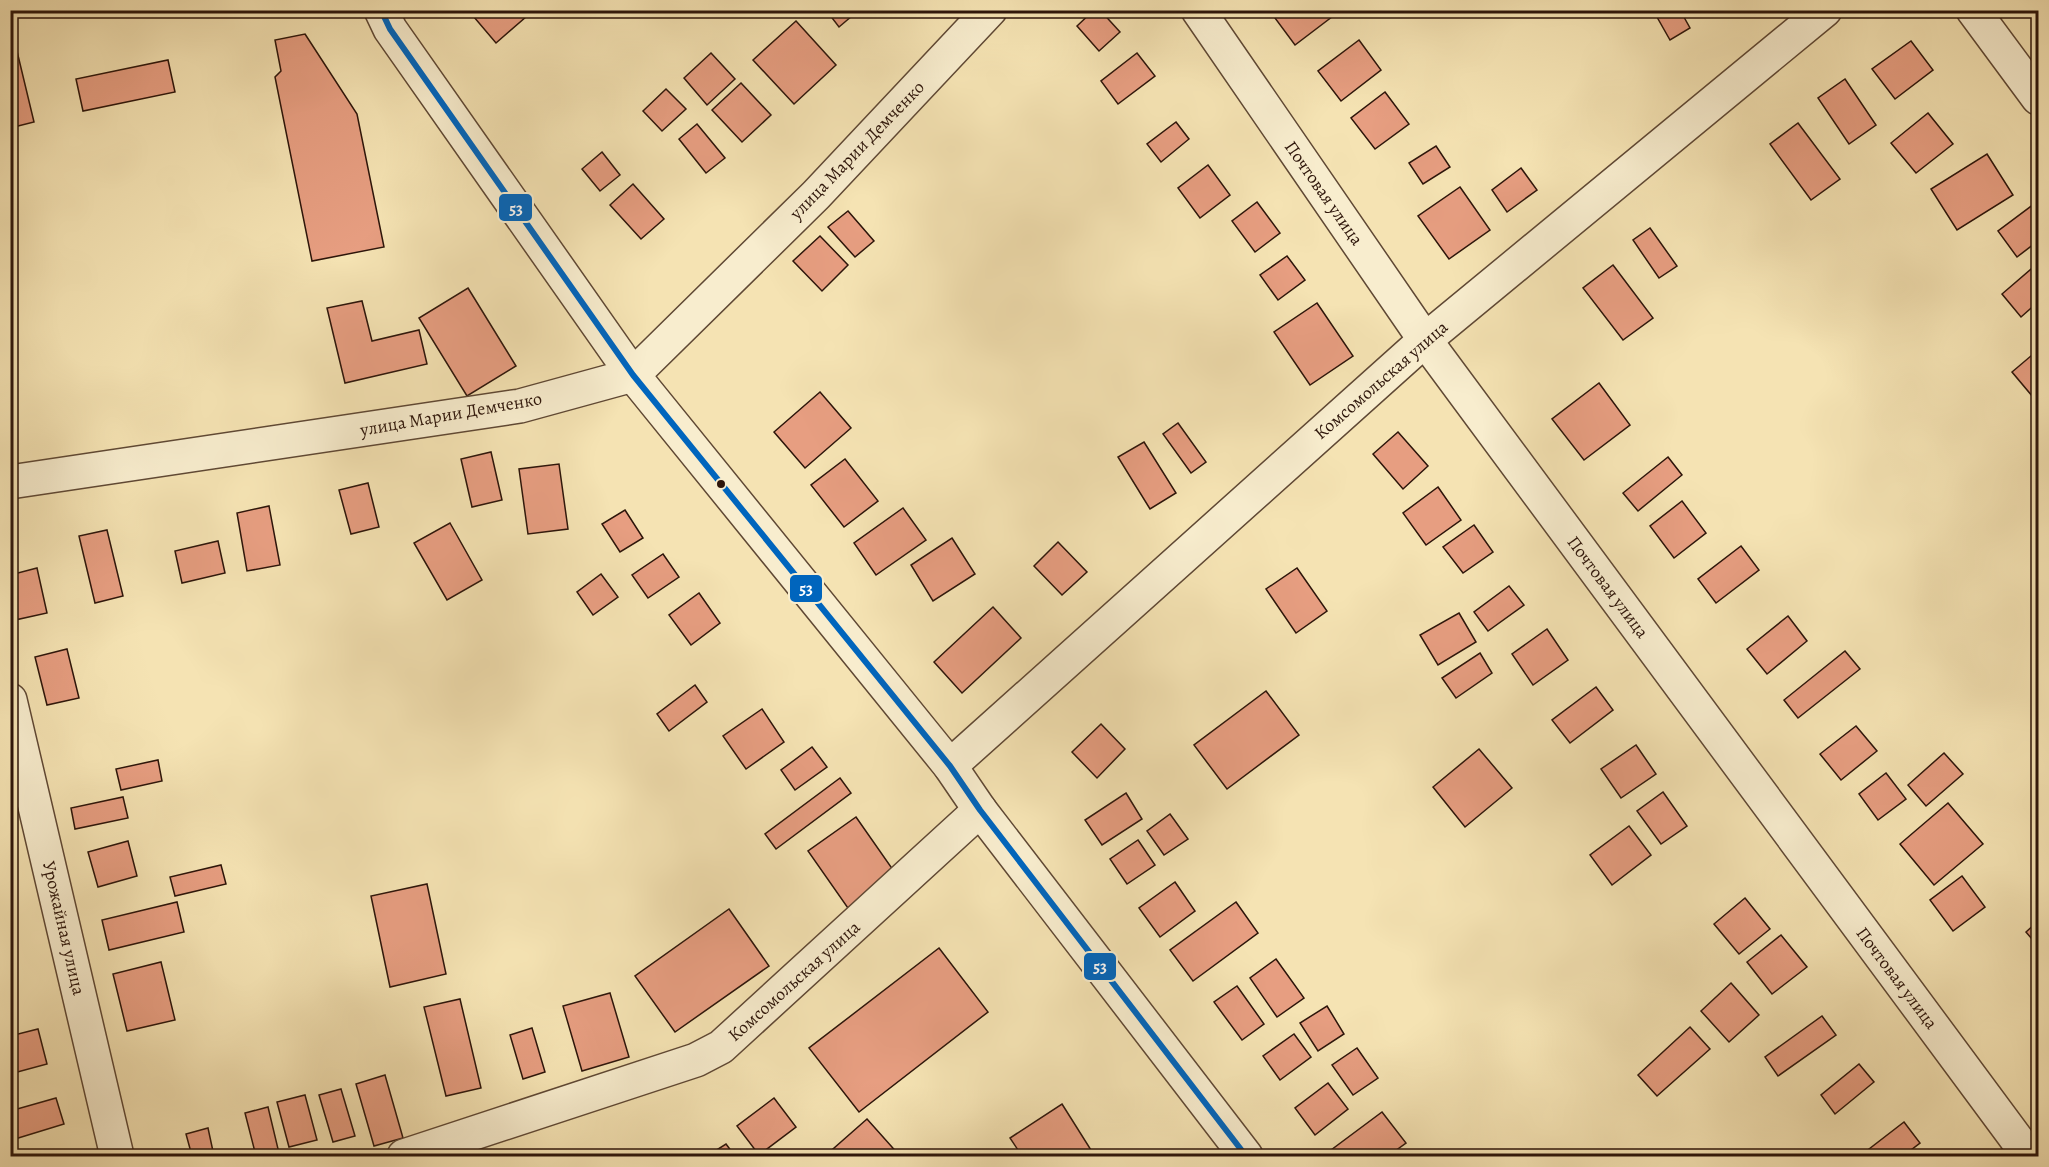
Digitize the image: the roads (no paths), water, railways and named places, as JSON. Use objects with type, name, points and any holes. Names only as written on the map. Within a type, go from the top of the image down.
[{"type":"street","points":[[381,10],[390,29],[633,375],[950,766],[980,810],[1246,1156]]},
{"type":"street","name":"улица Марии Демченко","points":[[10,482],[520,406],[633,375],[816,195],[990,10]]},
{"type":"street","name":"Почтовая улица","points":[[1198,10],[1425,340],[2029,1156]]},
{"type":"street","name":"Комсомольская улица","points":[[950,766],[1425,340],[1825,10]]},
{"type":"street","points":[[1973,10],[2038,98]]},
{"type":"street","name":"Урожайная улица","points":[[10,700],[117,1156]]},
{"type":"street","name":"Комсомольская улица","points":[[404,1156],[696,1060],[721,1047],[980,810]]}]
